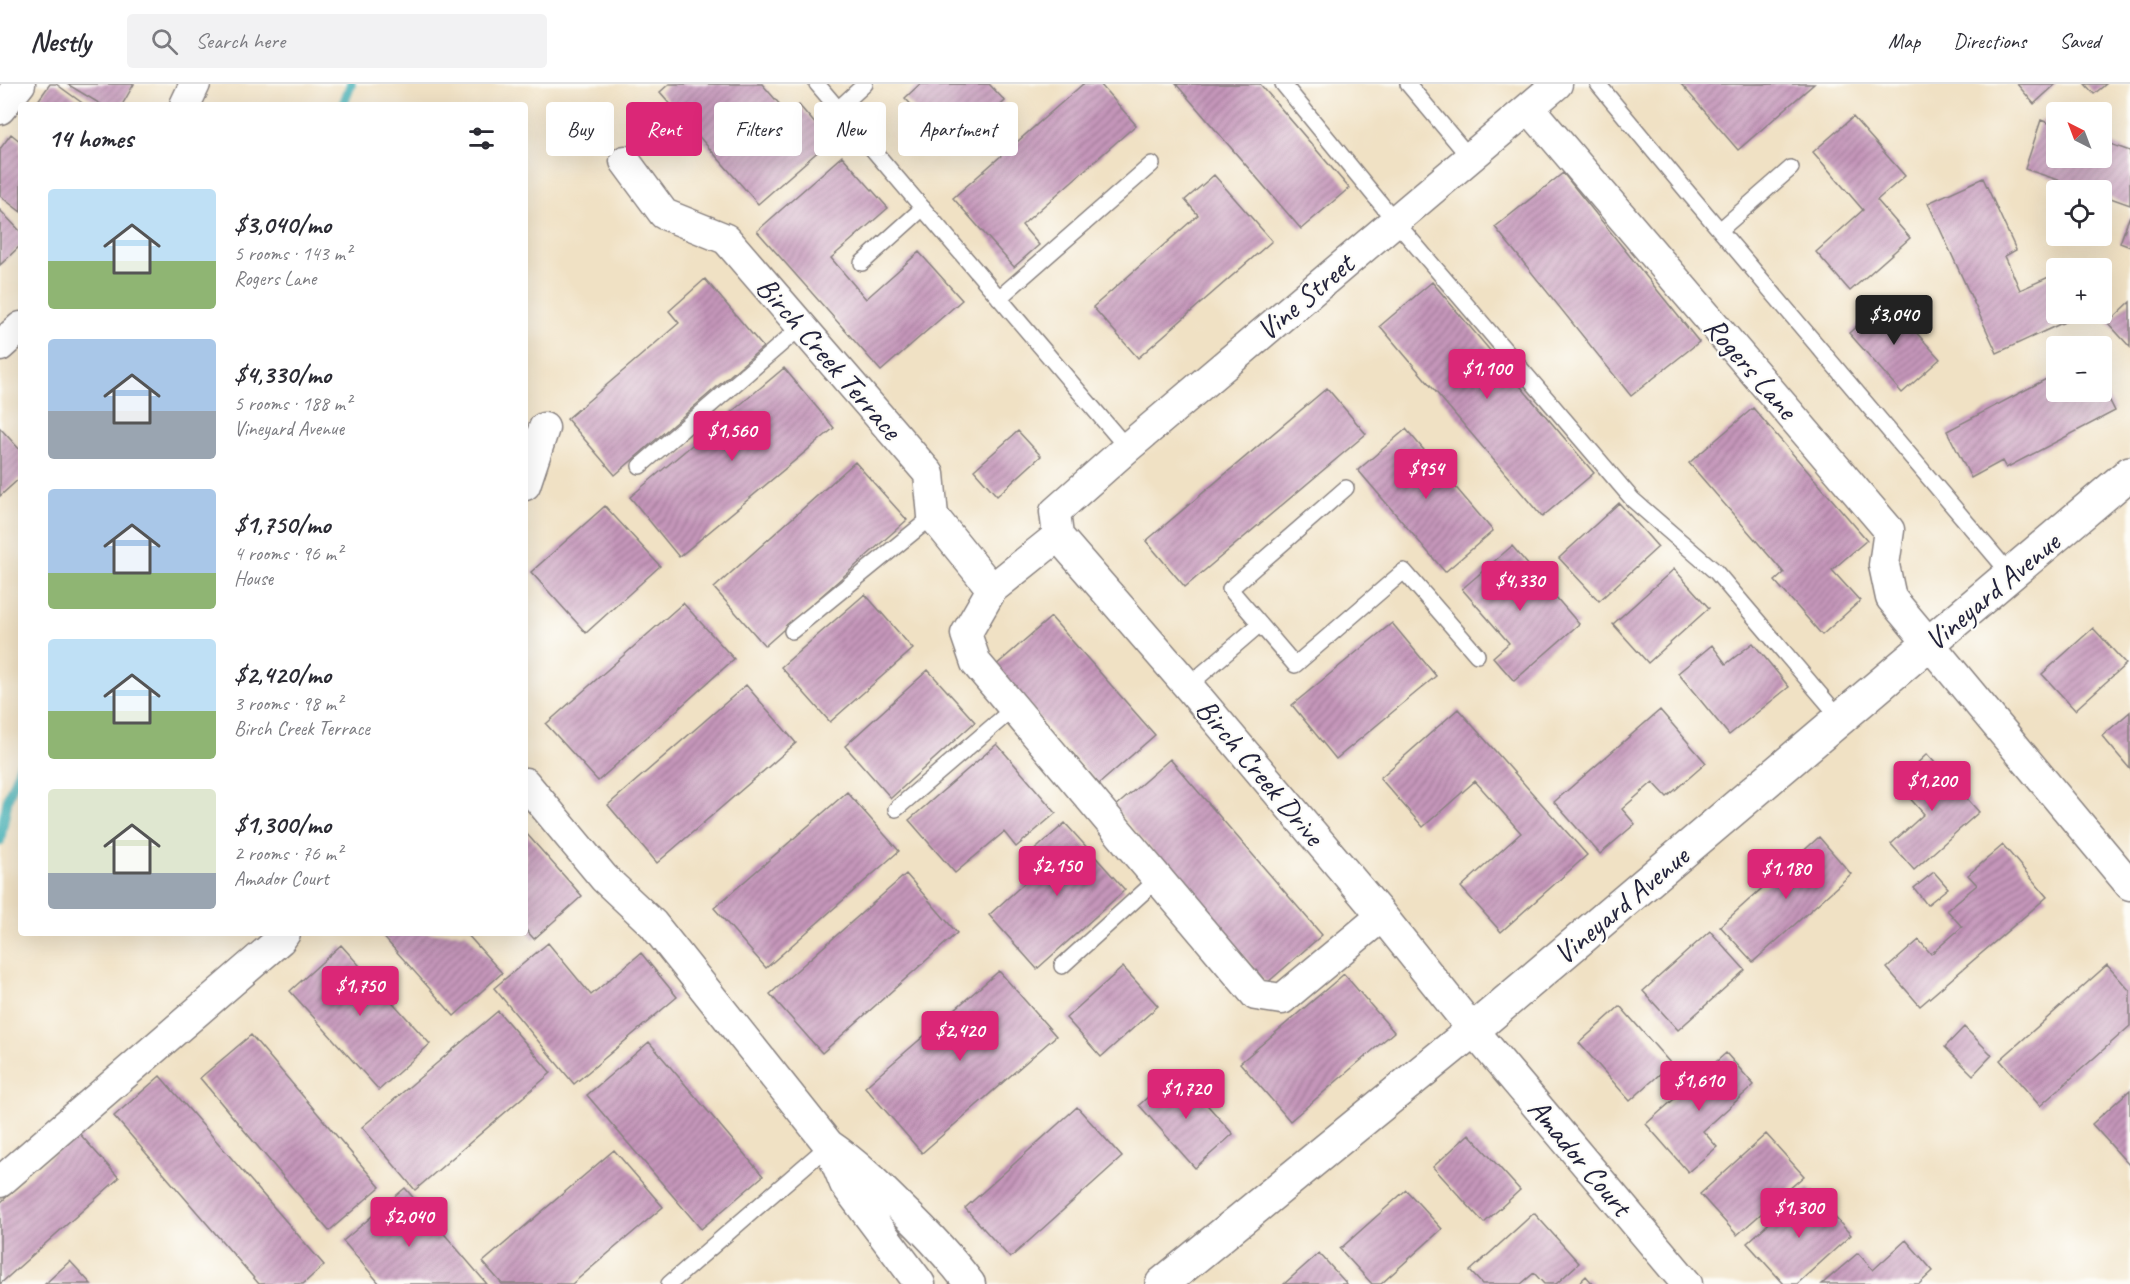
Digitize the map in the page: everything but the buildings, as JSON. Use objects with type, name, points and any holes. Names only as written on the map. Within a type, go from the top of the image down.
[{"type":"street","points":[[0,108],[20,84]]},
{"type":"street","points":[[186,102],[195,84]]},
{"type":"street","name":"Vine Street","points":[[1056,524],[1127,448],[1557,84]]},
{"type":"street","name":"Rogers Lane","points":[[1528,108],[1889,530],[1884,564],[1891,598],[2130,885]]},
{"type":"street","name":"Birch Creek Terrace","points":[[625,161],[664,214],[726,239],[802,326],[929,474],[933,516]]},
{"type":"street","points":[[0,346],[18,330]]},
{"type":"street","points":[[528,476],[544,428]]},
{"type":"street","name":"Vineyard Avenue","points":[[1162,1284],[1473,1030],[2130,473]]},
{"type":"street","points":[[933,516],[992,589]]},
{"type":"street","points":[[1056,524],[992,589],[966,634],[976,663],[1256,995],[1282,999],[1382,916]]},
{"type":"street","name":"Birch Creek Drive","points":[[1056,524],[1188,686],[1382,916],[1473,1030]]},
{"type":"street","points":[[528,787],[604,878],[652,924],[829,1145],[845,1184],[920,1284]]},
{"type":"street","points":[[0,1182],[283,936]]},
{"type":"street","name":"Amador Court","points":[[1473,1030],[1687,1284]]},
{"type":"street","points":[[829,1145],[853,1161],[890,1197],[948,1255],[970,1284]]},
{"type":"lane","points":[[817,84],[832,102]]},
{"type":"lane","points":[[846,102],[865,84]]},
{"type":"lane","points":[[1283,84],[1395,220],[1633,500],[1716,572],[1841,718]]},
{"type":"lane","points":[[1408,84],[1470,158]]},
{"type":"lane","points":[[1599,84],[2011,574]]},
{"type":"lane","points":[[878,156],[1127,448]]},
{"type":"lane","points":[[999,298],[1152,164]]},
{"type":"lane","points":[[1720,230],[1791,168]]},
{"type":"lane","points":[[862,263],[923,208]]},
{"type":"lane","points":[[640,466],[802,326]]},
{"type":"lane","points":[[1346,488],[1230,589],[1295,665],[1404,571],[1477,655]]},
{"type":"lane","points":[[792,631],[933,516]]},
{"type":"lane","points":[[1188,686],[1260,624]]},
{"type":"lane","points":[[896,809],[1014,708]]},
{"type":"lane","points":[[1062,966],[1158,879]]},
{"type":"lane","points":[[669,1284],[829,1145]]},
{"type":"waterway","points":[[344,102],[351,84]]},
{"type":"waterway","points":[[0,841],[8,798],[18,772]]}]
